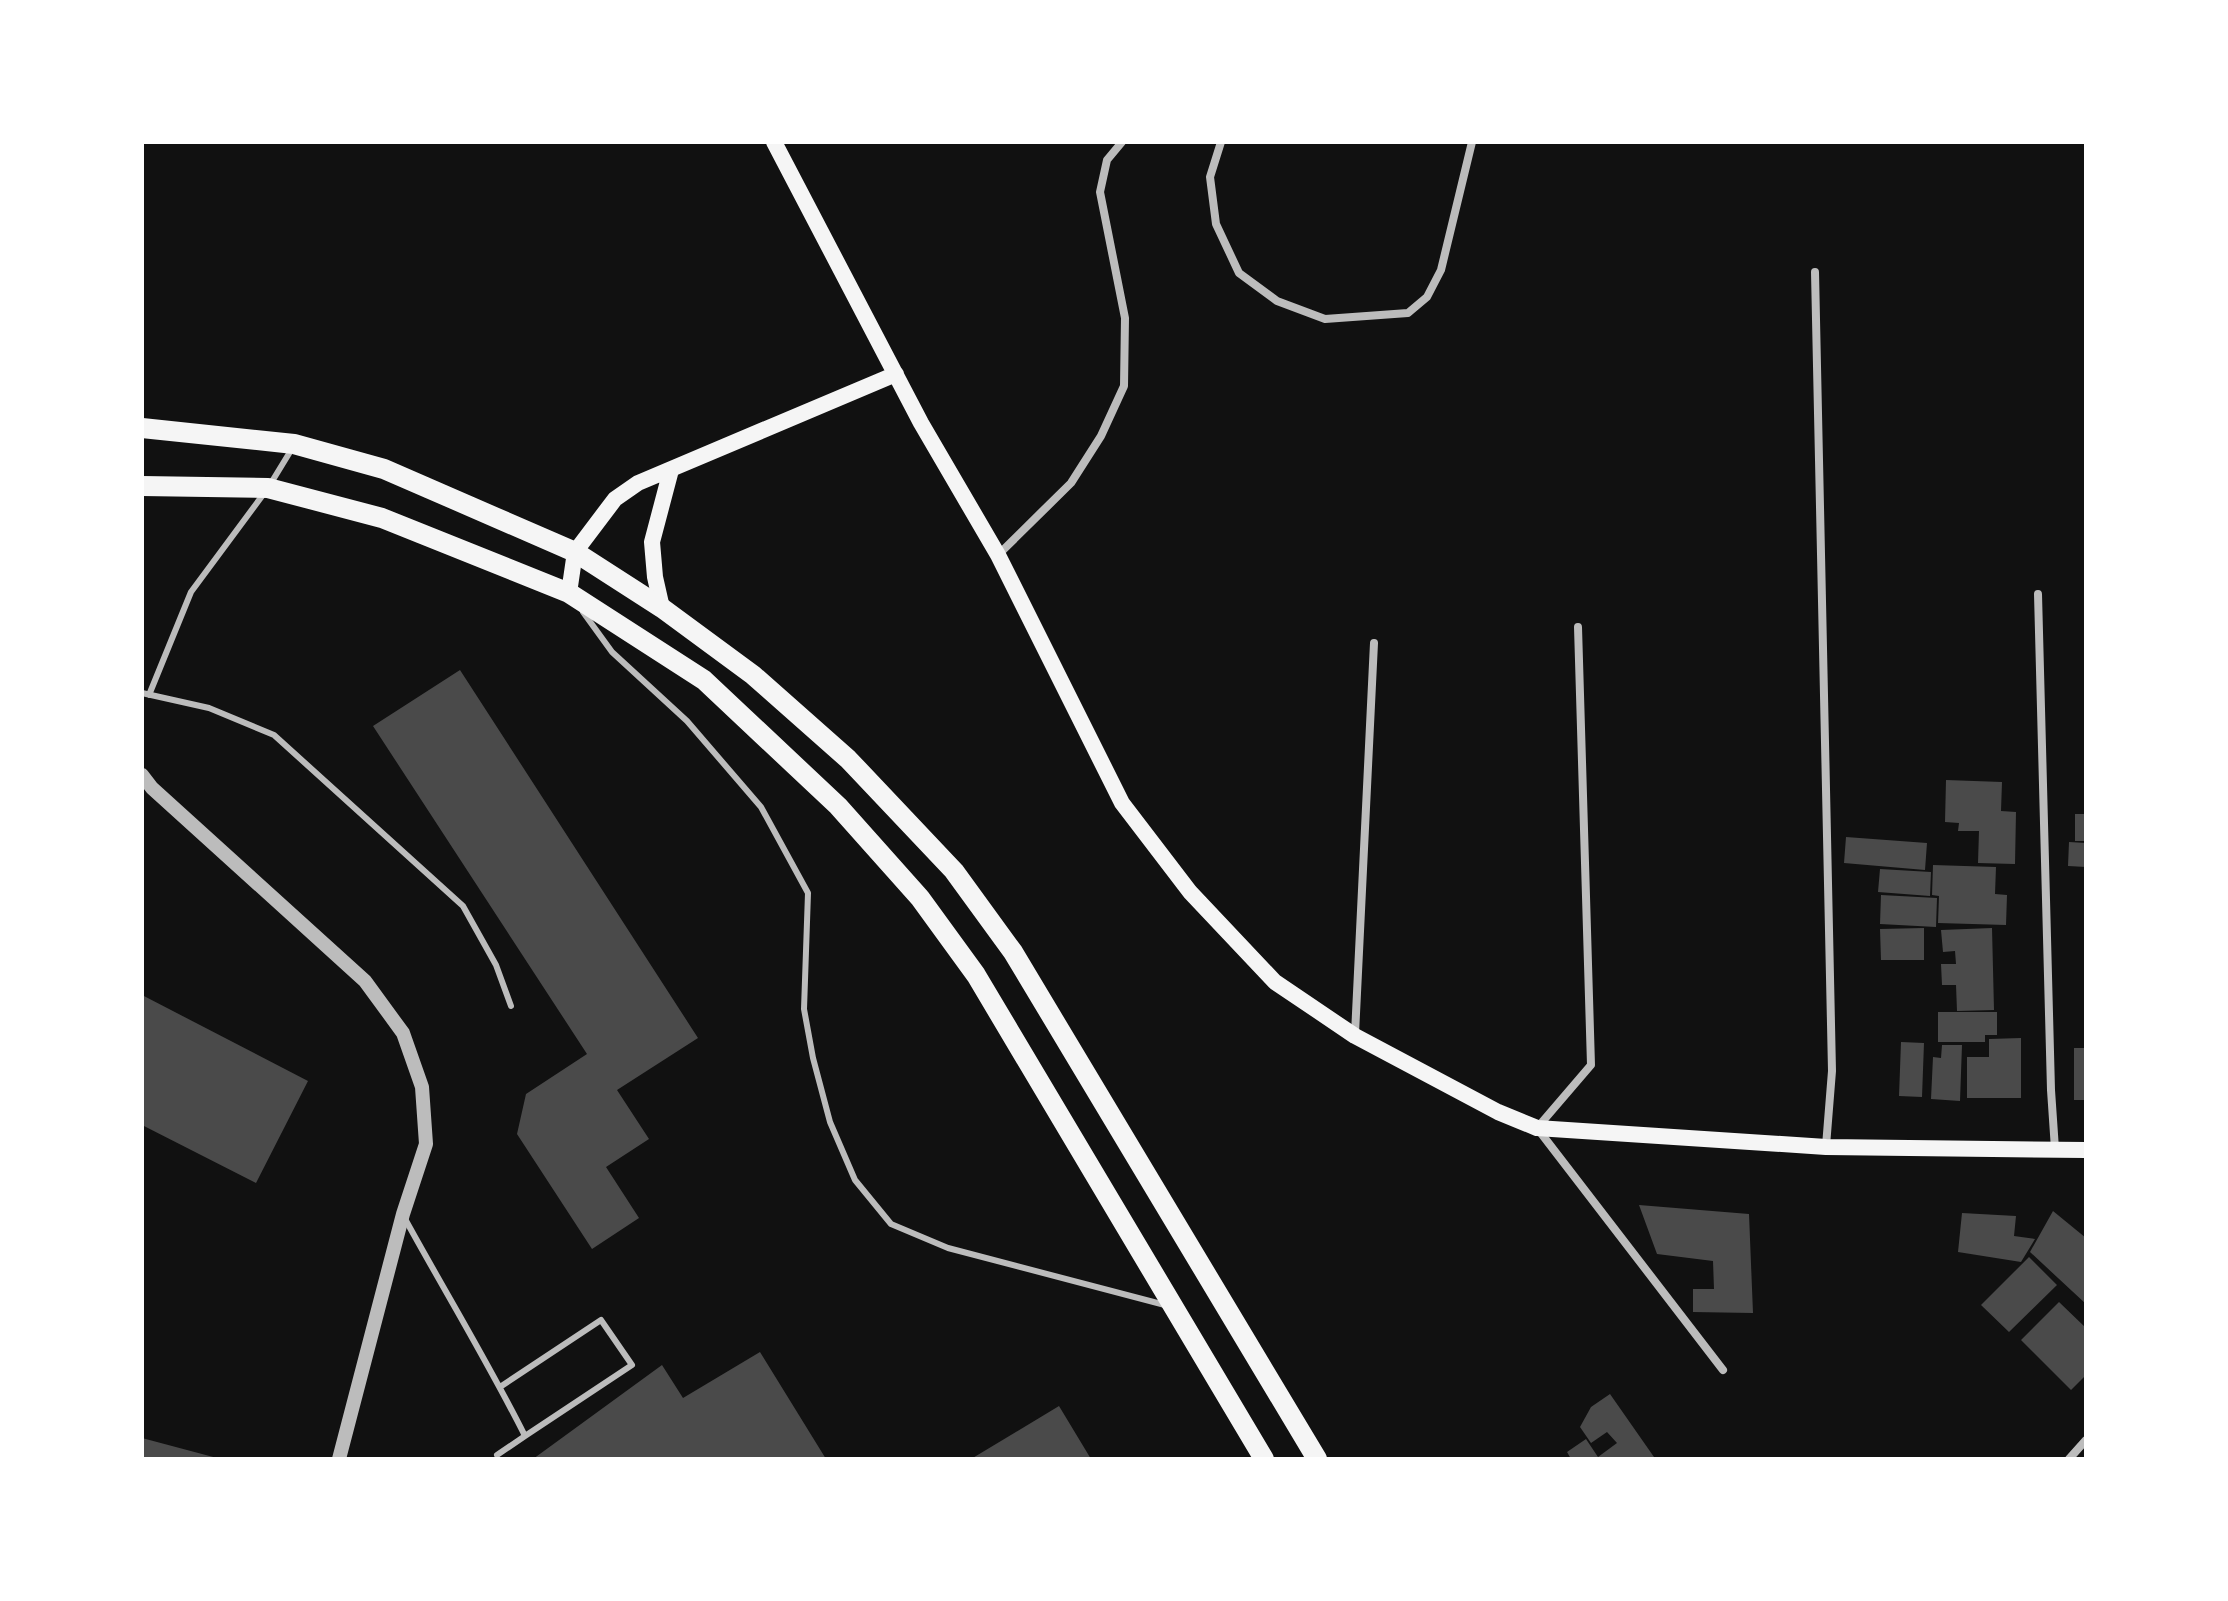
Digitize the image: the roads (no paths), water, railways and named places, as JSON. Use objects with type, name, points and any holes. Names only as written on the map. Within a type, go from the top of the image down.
[{"type":"main road","points":[[774,142],[921,423],[998,555],[1122,803],[1190,892],[1275,982],[1355,1036],[1498,1112],[1537,1128],[1826,1147],[2086,1150]]},
{"type":"main road","points":[[569,593],[575,552],[615,499],[638,483],[896,374]]},
{"type":"main road","points":[[144,433],[294,444],[384,469],[575,552],[662,608],[753,675],[848,759],[954,871],[1013,952],[1317,1459]]},
{"type":"main road","points":[[662,608],[652,542],[671,470]]},
{"type":"main road","points":[[142,486],[268,488],[382,518],[569,593],[704,680],[838,806],[920,898],[976,975],[1264,1459]]},
{"type":"street","points":[[998,555],[1071,483],[1101,436],[1124,386],[1125,318],[1100,192],[1107,160],[1122,142]]},
{"type":"street","points":[[1221,142],[1210,177],[1216,224],[1239,273],[1277,301],[1325,319],[1408,313],[1427,297],[1441,270],[1472,142]]},
{"type":"street","points":[[1815,272],[1832,1056],[1826,1147]]},
{"type":"street","points":[[2038,594],[2055,1149]]},
{"type":"street","points":[[1578,627],[1591,1065],[1537,1128],[1723,1370]]},
{"type":"street","points":[[1355,1036],[1374,643]]},
{"type":"street","points":[[142,775],[152,788],[365,981],[403,1033],[422,1087],[426,1144],[403,1214],[339,1459]]},
{"type":"street","points":[[2069,1459],[2086,1440]]},
{"type":"lane","points":[[294,444],[268,488],[191,592],[145,694],[209,708],[274,735],[463,906],[496,965],[511,1006]]},
{"type":"lane","points":[[569,593],[612,652],[687,721],[761,807],[808,893],[804,1009],[813,1058],[830,1122],[855,1180],[891,1224],[948,1248],[1172,1307]]},
{"type":"lane","points":[[403,1214],[525,1436]]},
{"type":"lane","points":[[497,1455],[632,1365],[601,1320],[500,1387]]}]
